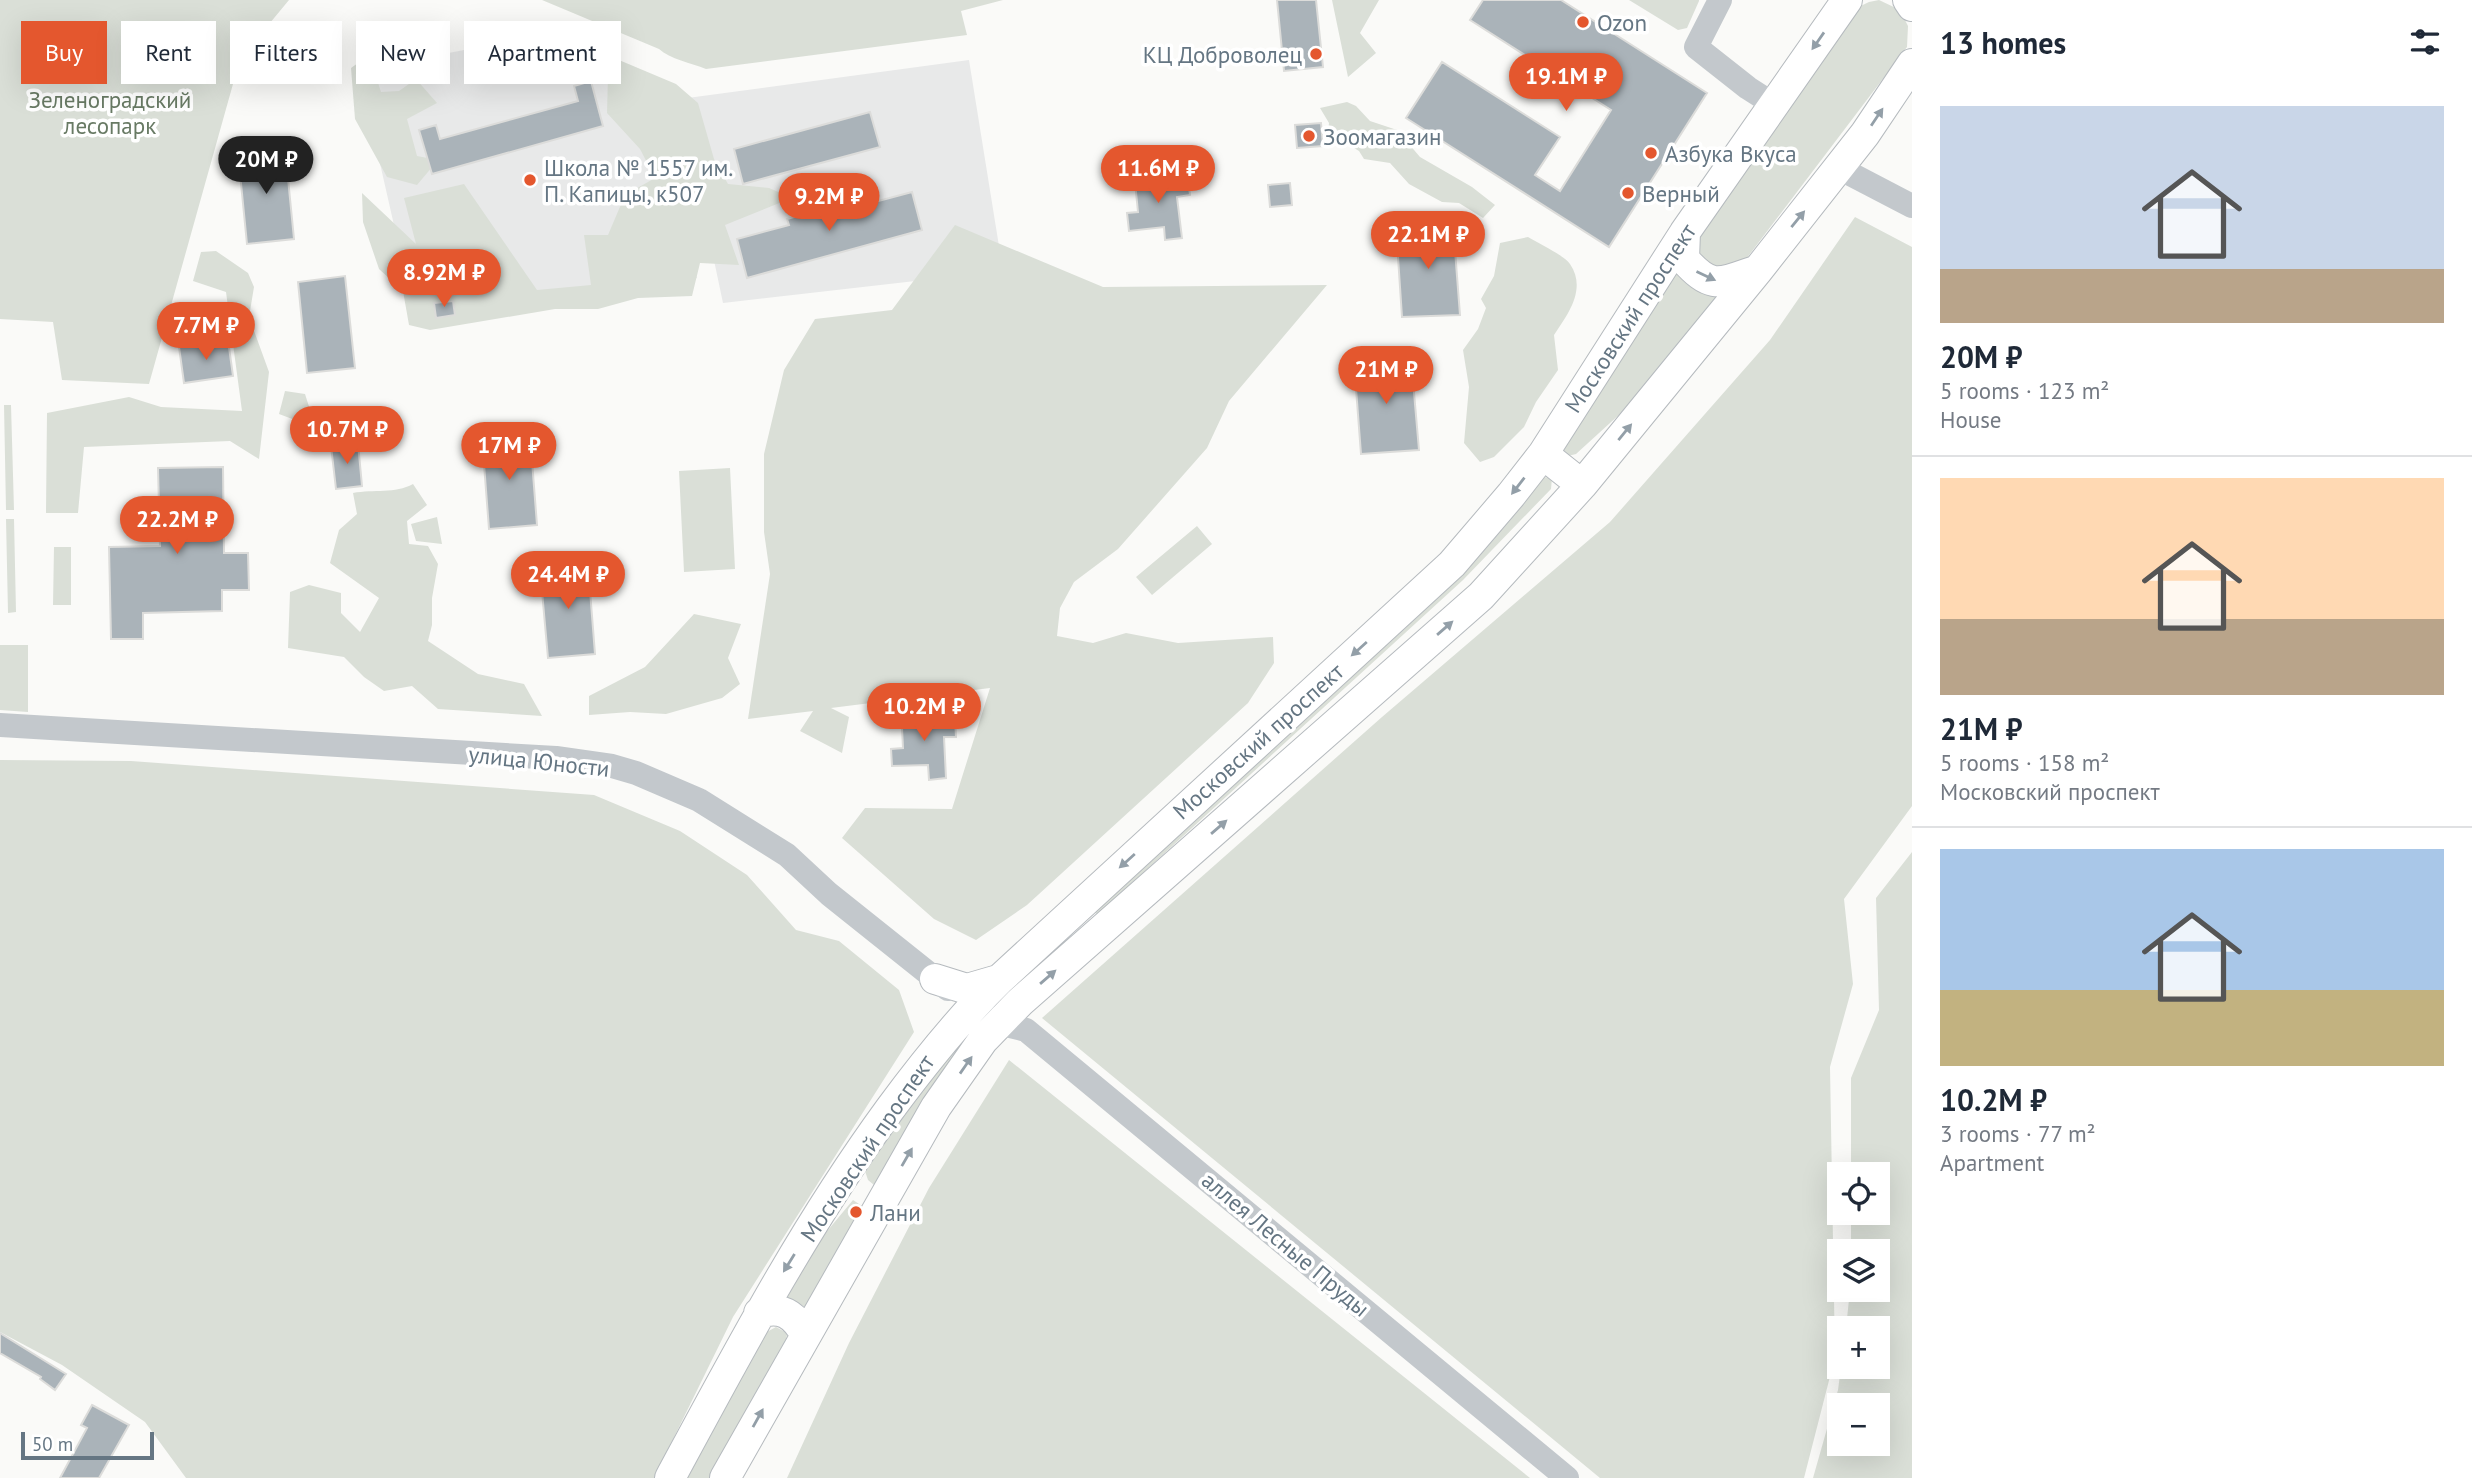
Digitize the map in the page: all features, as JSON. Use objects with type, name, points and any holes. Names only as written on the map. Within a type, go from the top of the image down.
[{"type":"main road","points":[[1908,0],[1912,6]]},
{"type":"main road","name":"Московский проспект","points":[[670,1478],[759,1312],[849,1166],[944,1038],[970,1007],[999,979],[1452,564],[1511,495],[1542,453],[1685,232],[1847,2]]},
{"type":"main road","name":"Московский проспект","points":[[725,1478],[936,1107],[998,1023],[1481,596],[1582,485],[1758,270],[1865,134],[1912,64]]},
{"type":"main road","points":[[1685,232],[1685,260],[1700,277],[1719,282],[1758,270]]},
{"type":"main road","points":[[1542,453],[1582,485]]},
{"type":"main road","points":[[1073,910],[1096,935]]},
{"type":"main road","points":[[935,979],[967,989],[999,979]]},
{"type":"main road","points":[[849,1166],[850,1177],[858,1191],[870,1197],[884,1196]]},
{"type":"main road","points":[[759,1312],[771,1309],[789,1314],[799,1323],[805,1334]]},
{"type":"street","points":[[1720,0],[1696,47],[1773,104]]},
{"type":"street","points":[[1839,168],[1912,206]]},
{"type":"street","name":"улица Юности","points":[[0,725],[555,758],[624,770],[668,785],[699,800],[788,855],[829,894],[935,979],[970,1007],[998,1023]]},
{"type":"street","points":[[935,979],[951,1008],[944,1038]]},
{"type":"street","name":"аллея Лесные Пруды","points":[[998,1023],[1026,1030],[1567,1478]]},
{"type":"shaded area","name":"Школа № 1557 им. П. Капицы, к507","points":[[464,50],[464,84],[621,84],[621,69],[655,82],[697,278],[416,322],[362,84],[450,84],[450,53]]},
{"type":"shaded area","points":[[969,60],[1003,271],[723,303],[680,99]]},
{"type":"green space","name":"Зеленоградский лесопарк","points":[[0,0],[289,0],[272,21],[230,21],[230,84],[233,84],[149,384],[62,380],[53,322],[0,319]]},
{"type":"green space","points":[[542,0],[1003,0],[961,11],[967,35],[706,69],[621,33],[621,21],[592,21]]},
{"type":"green space","points":[[1332,0],[1379,0],[1360,33],[1376,53],[1348,77]]},
{"type":"green space","points":[[1629,0],[1699,1],[1687,28],[1678,30]]},
{"type":"green space","points":[[1879,0],[1900,10],[1908,26],[1907,47],[1743,263],[1720,269],[1707,266],[1700,253],[1695,231],[1848,12]]},
{"type":"green space","points":[[621,61],[676,84],[698,103],[714,159],[728,184],[769,188],[792,198],[725,225],[739,265],[700,263],[692,296],[638,298],[598,309],[555,309],[430,330],[409,325],[403,291],[379,269],[363,222],[362,193],[416,244],[404,198],[464,184],[537,290],[591,285],[584,235],[608,235],[625,195],[655,178],[640,149],[607,113],[608,84],[621,84]]},
{"type":"green space","points":[[356,64],[356,84],[378,84],[381,92],[399,91],[409,84],[420,84],[437,103],[407,119],[417,156],[438,160],[417,185],[387,177],[355,119],[351,68]]},
{"type":"green space","points":[[1347,102],[1356,106],[1370,121],[1397,130],[1420,157],[1472,187],[1495,205],[1483,218],[1459,203],[1442,202],[1409,184],[1390,163],[1364,159],[1359,151],[1328,132],[1329,123],[1320,108]]},
{"type":"green space","points":[[1855,217],[1912,247],[1912,806],[1844,899],[1853,984],[1830,1067],[1832,1162],[1827,1162],[1827,1225],[1833,1225],[1833,1239],[1827,1239],[1827,1302],[1834,1302],[1834,1316],[1827,1316],[1827,1379],[1829,1379],[1804,1478],[1600,1478],[1042,1018],[1382,717],[1610,522],[1770,340]]},
{"type":"green space","points":[[955,225],[1103,287],[1327,285],[1229,401],[1207,448],[1118,549],[1074,582],[1060,608],[1057,636],[1093,643],[1126,633],[1178,643],[1273,637],[1274,663],[1248,703],[1027,905],[976,940],[934,919],[842,838],[865,808],[952,809],[990,688],[831,708],[849,717],[842,753],[800,731],[813,711],[748,719],[770,574],[764,532],[764,454],[784,370],[815,319],[892,310]]},
{"type":"green space","points":[[1528,237],[1570,264],[1575,273],[1576,292],[1570,310],[1554,335],[1558,370],[1536,402],[1524,427],[1494,457],[1480,462],[1464,443],[1469,387],[1463,350],[1478,329],[1486,308],[1481,299],[1494,276],[1500,243]]},
{"type":"green space","points":[[216,251],[248,273],[254,287],[249,317],[269,372],[259,459],[230,441],[84,447],[78,513],[46,513],[47,413],[129,397],[161,407],[242,411],[226,292],[193,281],[201,252]]},
{"type":"green space","points":[[1676,264],[1683,278],[1693,288],[1720,297],[1621,413],[1576,454],[1568,456],[1563,453],[1561,443]]},
{"type":"green space","points":[[285,391],[305,394],[312,416],[295,420],[279,414]]},
{"type":"green space","points":[[4,405],[11,405],[14,510],[6,510]]},
{"type":"green space","points":[[730,468],[735,569],[684,572],[679,471]]},
{"type":"green space","points":[[1543,477],[1552,478],[1551,489],[1463,580],[1098,914],[1091,912]]},
{"type":"green space","points":[[413,484],[427,505],[407,521],[409,544],[428,546],[438,564],[428,641],[478,674],[524,684],[542,716],[438,709],[412,686],[384,691],[364,677],[344,657],[288,648],[290,592],[309,585],[341,593],[341,613],[360,632],[379,598],[330,563],[339,530],[357,514],[353,493],[392,490]]},
{"type":"green space","points":[[437,517],[442,544],[416,541],[411,524]]},
{"type":"green space","points":[[6,519],[14,519],[16,612],[8,613]]},
{"type":"green space","points":[[1197,526],[1212,544],[1152,595],[1136,577]]},
{"type":"green space","points":[[54,547],[71,547],[71,605],[53,605]]},
{"type":"green space","points":[[694,614],[741,624],[728,658],[740,684],[722,698],[666,714],[630,712],[589,715],[589,696],[645,667]]},
{"type":"green space","points":[[0,645],[28,645],[28,712],[0,710]]},
{"type":"green space","points":[[0,760],[131,761],[594,795],[680,831],[747,875],[796,930],[839,941],[899,990],[914,1032],[733,1317],[654,1478],[186,1478],[145,1422],[62,1365],[0,1332]]},
{"type":"green space","points":[[1912,852],[1912,1478],[1813,1478],[1827,1429],[1827,1456],[1890,1456],[1890,1393],[1837,1393],[1839,1379],[1890,1379],[1890,1316],[1847,1316],[1849,1302],[1890,1302],[1890,1239],[1851,1239],[1851,1225],[1890,1225],[1890,1162],[1851,1162],[1851,1078],[1879,1010],[1876,898]]},
{"type":"green space","points":[[969,1031],[974,1034],[883,1182],[874,1185],[868,1180],[865,1171],[913,1097]]},
{"type":"green space","points":[[1009,1060],[1530,1478],[787,1478],[849,1343],[929,1188]]},
{"type":"green space","points":[[853,1200],[868,1210],[811,1309],[784,1298],[823,1236]]},
{"type":"green space","points":[[776,1327],[787,1333],[786,1347],[711,1478],[684,1478],[761,1335]]},
{"type":"building","points":[[1277,0],[1316,0],[1323,67],[1284,71]]},
{"type":"building","points":[[1483,0],[1561,0],[1707,93],[1609,247],[1406,118],[1442,62],[1560,137],[1535,175],[1560,191],[1611,110],[1470,20]]},
{"type":"building","points":[[592,84],[603,126],[432,174],[419,130],[436,125],[440,139],[578,101],[574,86]]},
{"type":"building","points":[[870,112],[880,147],[743,184],[734,149]]},
{"type":"building","name":"Зоомагазин","points":[[1321,123],[1323,146],[1297,148],[1295,125]]},
{"type":"building","points":[[285,148],[294,239],[247,244],[238,153]]},
{"type":"building","points":[[1152,170],[1153,182],[1188,179],[1190,195],[1177,197],[1182,238],[1165,240],[1164,227],[1129,231],[1127,213],[1138,212],[1134,172]]},
{"type":"building","points":[[1290,183],[1292,205],[1270,207],[1268,185]]},
{"type":"building","points":[[912,192],[922,230],[747,278],[737,239],[789,225],[787,219],[832,206],[865,198],[867,204]]},
{"type":"building","points":[[1453,224],[1460,315],[1402,317],[1396,227]]},
{"type":"building","points":[[345,276],[355,368],[307,373],[298,282]]},
{"type":"building","points":[[453,301],[455,315],[436,318],[434,303]]},
{"type":"building","points":[[228,340],[233,376],[184,383],[179,347]]},
{"type":"building","points":[[1411,358],[1419,450],[1361,454],[1354,362]]},
{"type":"building","points":[[530,435],[537,525],[489,529],[482,438]]},
{"type":"building","points":[[358,443],[362,486],[336,489],[331,446]]},
{"type":"building","points":[[223,467],[224,553],[248,553],[249,590],[222,590],[222,611],[143,613],[143,639],[111,639],[109,547],[160,546],[158,468]]},
{"type":"building","points":[[588,565],[595,654],[548,658],[540,569]]},
{"type":"building","points":[[919,707],[919,720],[955,718],[956,737],[944,737],[946,778],[929,780],[928,765],[892,766],[891,749],[903,748],[901,708]]},
{"type":"building","points":[[0,1333],[66,1374],[55,1390],[40,1379],[41,1377],[0,1353]]},
{"type":"building","points":[[92,1405],[129,1425],[99,1478],[60,1478],[87,1428],[81,1425]]},
{"type":"place","name":"Ozon","points":[[1583,22]]},
{"type":"place","name":"КЦ Доброволец","points":[[1316,54]]},
{"type":"place","name":"Зоомагазин","points":[[1309,136]]},
{"type":"place","name":"Азбука Вкуса","points":[[1651,153]]},
{"type":"place","name":"Школа № 1557 им. П. Капицы, к507","points":[[530,180]]},
{"type":"place","name":"Верный","points":[[1628,193]]},
{"type":"place","name":"Лани","points":[[856,1212]]}]
